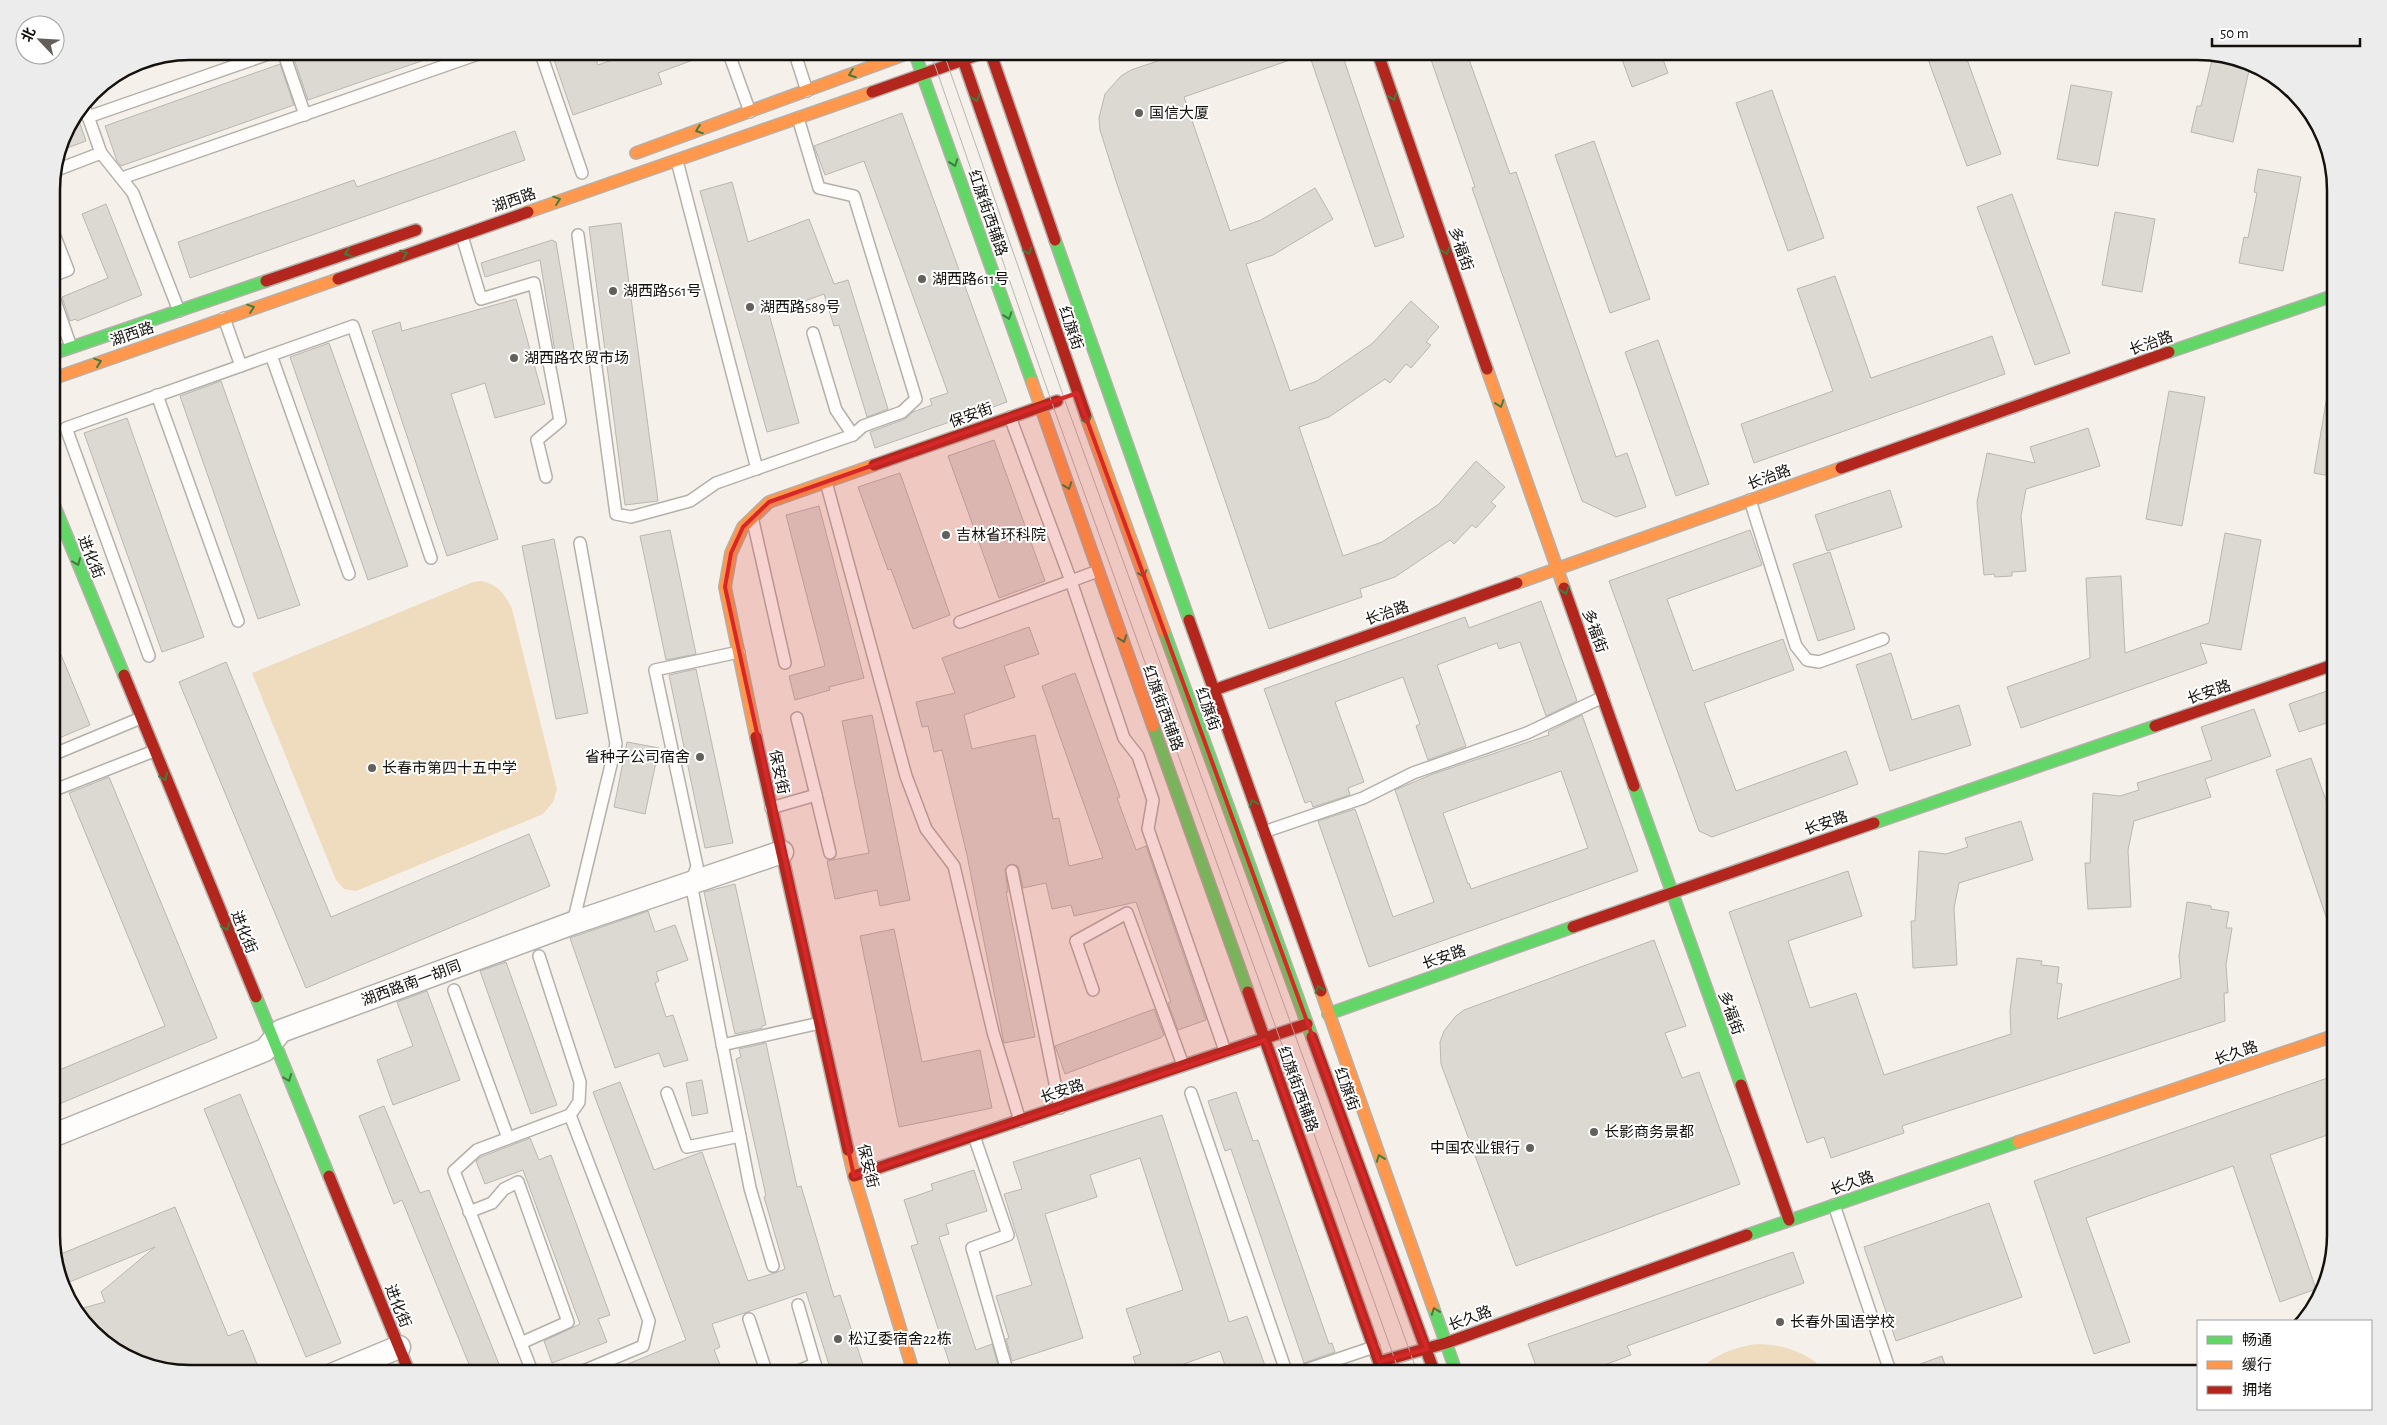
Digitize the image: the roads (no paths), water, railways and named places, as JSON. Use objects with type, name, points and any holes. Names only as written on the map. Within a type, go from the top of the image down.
[{"type":"street","points":[[629,156],[890,60]]},
{"type":"street","name":"红旗街西辅路","points":[[917,60],[1380,1365]]},
{"type":"street","name":"湖西路","points":[[60,376],[461,234],[923,75],[954,60]]},
{"type":"street","name":"红旗街","points":[[963,60],[1077,393],[1432,1365]]},
{"type":"street","name":"红旗街","points":[[991,60],[1454,1365]]},
{"type":"street","name":"多福街","points":[[1380,60],[1557,569],[1789,1220]]},
{"type":"street","name":"湖西路","points":[[60,352],[423,228]]},
{"type":"street","name":"长治路","points":[[1214,690],[2327,298]]},
{"type":"street","name":"保安街","points":[[911,1365],[854,1176],[772,808],[726,587],[731,552],[743,527],[769,502],[1077,393]]},
{"type":"street","name":"进化街","points":[[60,520],[406,1365]]},
{"type":"street","name":"长安路","points":[[1328,1014],[1672,892],[2327,667]]},
{"type":"street","name":"湖西路南一胡同","points":[[60,1133],[265,1050],[281,1031],[573,923],[782,852]]},
{"type":"street","name":"长安路","points":[[854,1176],[1226,1053],[1307,1024]]},
{"type":"street","name":"长久路","points":[[1379,1362],[1446,1343],[1789,1220],[2327,1038]]},
{"type":"street","points":[[356,1365],[399,1347]]},
{"type":"lane","points":[[88,117],[251,60]]},
{"type":"lane","points":[[286,60],[305,115]]},
{"type":"lane","points":[[122,178],[461,60]]},
{"type":"lane","points":[[543,60],[582,173]]},
{"type":"lane","points":[[731,60],[750,112]]},
{"type":"lane","points":[[797,60],[807,91]]},
{"type":"lane","points":[[86,112],[101,152],[134,192],[179,311]]},
{"type":"lane","points":[[578,235],[616,514],[631,517],[690,501],[716,483],[853,435],[863,426],[902,412],[916,399],[854,196],[819,188],[798,118]]},
{"type":"lane","points":[[63,168],[101,152]]},
{"type":"lane","points":[[677,159],[757,468]]},
{"type":"lane","points":[[461,234],[481,299],[534,283],[560,421],[537,440],[546,477]]},
{"type":"lane","points":[[60,250],[68,270],[60,273]]},
{"type":"lane","points":[[60,314],[72,348]]},
{"type":"lane","points":[[224,318],[241,366]]},
{"type":"lane","points":[[149,656],[66,428],[353,326],[431,558]]},
{"type":"lane","points":[[813,333],[836,410],[853,435]]},
{"type":"lane","points":[[270,355],[349,574]]},
{"type":"lane","points":[[157,395],[238,621]]},
{"type":"lane","points":[[1010,417],[1071,581],[1124,738],[1138,756],[1153,800],[1148,829],[1226,1053]]},
{"type":"lane","points":[[826,482],[906,776],[926,829],[954,866],[993,1032],[1020,1121]]},
{"type":"lane","points":[[1750,500],[1796,646],[1806,660],[1819,662],[1883,639]]},
{"type":"lane","points":[[752,519],[785,663]]},
{"type":"lane","points":[[573,923],[616,744],[580,543]]},
{"type":"lane","points":[[960,622],[1098,571]]},
{"type":"lane","points":[[739,652],[655,670],[698,866],[691,883],[750,1188],[773,1266]]},
{"type":"lane","points":[[1264,832],[1363,798],[1412,773],[1527,734],[1603,697]]},
{"type":"lane","points":[[60,752],[141,718]]},
{"type":"lane","points":[[797,718],[830,853]]},
{"type":"lane","points":[[60,788],[154,751]]},
{"type":"lane","points":[[772,808],[816,795]]},
{"type":"lane","points":[[1012,871],[1060,1108]]},
{"type":"lane","points":[[1093,990],[1076,941],[1127,913],[1184,1067]]},
{"type":"lane","points":[[530,1365],[454,1171],[477,1150],[570,1115],[579,1102],[580,1082],[539,956]]},
{"type":"lane","points":[[454,990],[508,1138]]},
{"type":"lane","points":[[722,1045],[820,1023]]},
{"type":"lane","points":[[667,1092],[687,1147],[740,1136]]},
{"type":"lane","points":[[1191,1093],[1284,1365]]},
{"type":"lane","points":[[570,1115],[650,1321],[643,1346],[598,1365]]},
{"type":"lane","points":[[974,1136],[1008,1235],[972,1248],[1005,1365]]},
{"type":"lane","points":[[469,1212],[492,1203],[504,1189],[518,1182],[568,1322],[521,1342]]},
{"type":"lane","points":[[1834,1205],[1888,1365]]},
{"type":"lane","points":[[798,1306],[816,1365]]},
{"type":"lane","points":[[749,1319],[763,1365]]},
{"type":"lane","points":[[1321,1365],[1374,1347]]},
{"type":"tram line","points":[[933,60],[1052,403],[1397,1365]]},
{"type":"tram line","points":[[946,60],[1064,398],[1415,1365]]},
{"type":"place","name":"国信大厦","points":[[1139,113]]},
{"type":"place","name":"湖西路611号","points":[[922,279]]},
{"type":"place","name":"湖西路561号","points":[[613,291]]},
{"type":"place","name":"湖西路589号","points":[[750,307]]},
{"type":"place","name":"湖西路农贸市场","points":[[514,358]]},
{"type":"place","name":"吉林省环科院","points":[[946,535]]},
{"type":"place","name":"省种子公司宿舍","points":[[700,757]]},
{"type":"place","name":"长春市第四十五中学","points":[[372,768]]},
{"type":"place","name":"长影商务景都","points":[[1594,1132]]},
{"type":"place","name":"中国农业银行","points":[[1530,1148]]},
{"type":"place","name":"长春外国语学校","points":[[1780,1322]]},
{"type":"place","name":"松辽委宿舍22栋","points":[[838,1339]]}]
